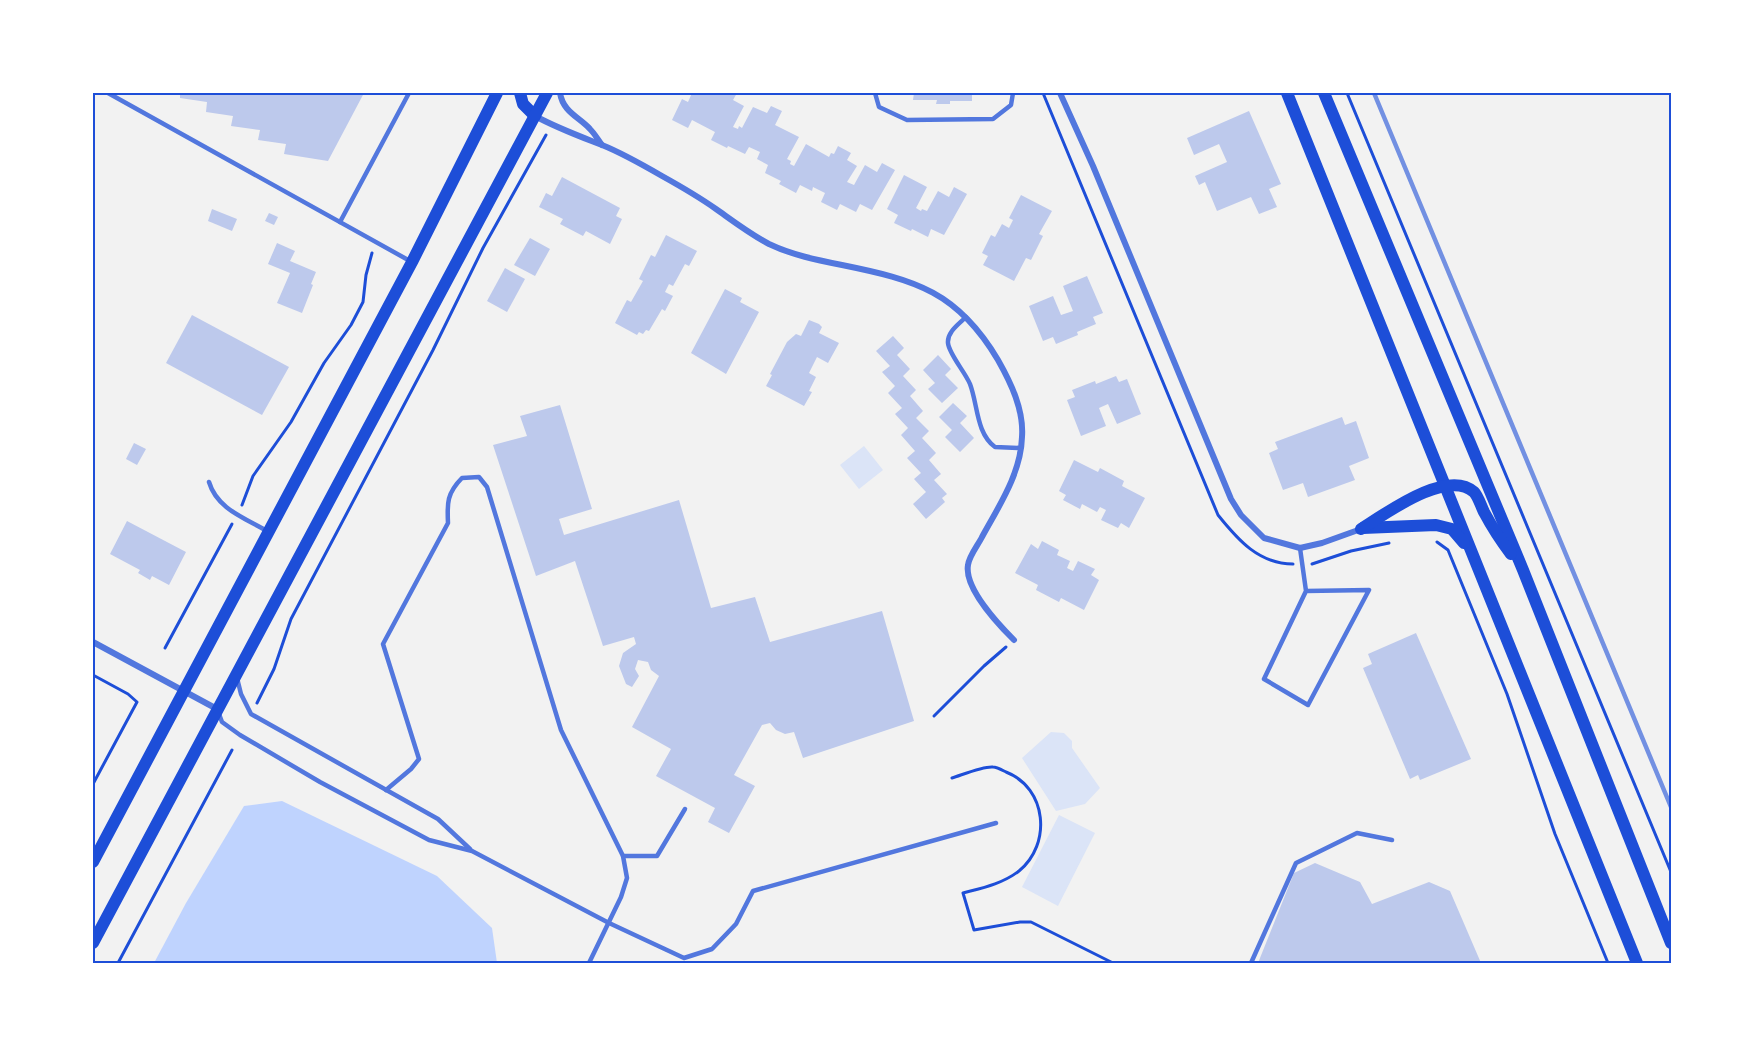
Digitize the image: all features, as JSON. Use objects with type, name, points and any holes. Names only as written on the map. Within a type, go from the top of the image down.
[{"type":"main road","points":[[93,862],[412,262],[497,93]]},
{"type":"main road","points":[[520,93],[523,104],[535,116]]},
{"type":"main road","points":[[93,943],[547,93]]},
{"type":"main road","points":[[1287,93],[1636,963]]},
{"type":"main road","points":[[1323,93],[1523,570],[1671,943]]},
{"type":"main road","points":[[1361,529],[1427,490],[1455,485],[1465,487],[1474,492],[1497,536],[1523,570]]},
{"type":"main road","points":[[1361,529],[1436,525],[1452,529],[1473,556]]},
{"type":"street","points":[[560,93],[561,101],[567,109],[589,128],[603,145]]},
{"type":"street","points":[[1060,93],[1093,166],[1231,499],[1240,515],[1264,538],[1300,548],[1361,529]]},
{"type":"street","points":[[535,116],[603,145],[675,184],[769,244],[806,258],[886,274],[911,282],[941,297],[966,317],[994,354],[1012,387],[1020,413],[1021,448],[1010,483],[968,566],[972,584],[986,611],[1014,640]]},
{"type":"street","points":[[93,642],[217,709]]},
{"type":"lane","points":[[108,93],[412,262]]},
{"type":"lane","points":[[340,222],[409,93]]},
{"type":"lane","points":[[875,93],[879,106],[907,120],[993,119],[1011,105],[1013,93]]},
{"type":"lane","points":[[966,317],[953,330],[948,339],[948,347],[965,372],[983,434],[995,447],[1021,448]]},
{"type":"lane","points":[[386,790],[411,769],[419,759],[383,644],[448,523],[447,505],[452,488],[462,478],[478,477],[487,487],[561,730],[623,856],[627,878],[621,897],[588,963]]},
{"type":"lane","points":[[209,482],[217,500],[224,506],[270,532]]},
{"type":"lane","points":[[1300,548],[1306,591],[1264,679],[1308,705],[1369,590],[1306,591]]},
{"type":"lane","points":[[236,673],[251,714],[438,819],[472,851]]},
{"type":"lane","points":[[217,709],[222,722],[240,735],[320,782],[429,840],[472,851],[609,923],[684,958],[712,950],[736,924],[753,891],[996,823]]},
{"type":"lane","points":[[623,856],[657,856],[685,808]]},
{"type":"lane","points":[[1251,963],[1296,863],[1357,833],[1392,840]]},
{"type":"path","points":[[1347,93],[1671,872]]},
{"type":"path","points":[[257,703],[274,669],[291,619],[433,350],[483,248],[552,125]]},
{"type":"path","points":[[165,648],[238,513],[253,476],[291,422],[324,363],[351,325],[363,302],[372,252]]},
{"type":"path","points":[[934,716],[984,666],[1014,640]]},
{"type":"path","points":[[93,675],[128,694],[137,702],[93,784]]},
{"type":"path","points":[[117,963],[232,750]]},
{"type":"path","points":[[952,777],[993,767],[1014,775],[1028,788],[1038,803],[1041,819],[1040,837],[1033,854],[1020,870],[1001,883],[963,893],[974,930],[1031,922],[1113,963]]},
{"type":"shaded area","points":[[864,446],[883,470],[859,489],[840,465]]},
{"type":"shaded area","points":[[1051,732],[1064,733],[1072,741],[1072,748],[1100,788],[1085,804],[1056,811],[1022,758]]},
{"type":"shaded area","points":[[1059,815],[1095,833],[1058,906],[1022,887]]},
{"type":"water","points":[[282,801],[437,876],[492,928],[497,963],[154,963],[186,903],[244,806]]},
{"type":"building","points":[[180,93],[364,93],[328,161],[284,154],[286,144],[258,140],[260,130],[231,126],[233,116],[206,112],[207,102],[180,98]]},
{"type":"building","points":[[692,93],[737,93],[733,100],[744,106],[733,127],[738,129],[739,126],[742,128],[753,107],[767,113],[771,106],[782,111],[775,125],[799,137],[787,159],[794,166],[806,144],[829,157],[831,153],[834,154],[838,146],[851,153],[847,160],[857,166],[847,182],[854,185],[865,165],[877,172],[882,163],[895,170],[872,210],[860,204],[856,212],[840,204],[837,210],[821,202],[825,193],[813,187],[812,191],[800,185],[796,193],[779,184],[781,181],[765,173],[768,165],[757,159],[760,152],[749,147],[745,154],[728,146],[727,148],[711,140],[715,132],[692,120],[688,128],[672,120],[682,99],[688,102]]},
{"type":"building","points":[[914,93],[972,93],[972,101],[950,101],[950,104],[936,104],[937,100],[913,100]]},
{"type":"building","points":[[1249,111],[1281,184],[1269,189],[1277,207],[1259,214],[1251,197],[1217,211],[1205,182],[1199,185],[1195,176],[1227,162],[1219,144],[1194,155],[1187,138]]},
{"type":"building","points":[[904,175],[927,187],[916,208],[921,211],[922,209],[927,211],[938,191],[949,197],[954,187],[967,194],[944,235],[931,229],[928,237],[894,223],[898,215],[887,209]]},
{"type":"building","points":[[562,177],[620,208],[616,216],[622,219],[610,244],[586,231],[583,236],[560,224],[563,219],[539,207],[546,193],[552,196]]},
{"type":"building","points":[[1021,195],[1052,211],[1039,234],[1043,236],[1031,260],[1026,258],[1014,281],[983,265],[988,256],[982,253],[991,235],[995,237],[1002,224],[1009,228],[1013,220],[1009,218]]},
{"type":"building","points":[[212,209],[237,219],[232,231],[208,221]]},
{"type":"building","points":[[269,213],[278,217],[274,225],[265,221]]},
{"type":"building","points":[[666,235],[697,251],[689,266],[685,264],[673,286],[669,284],[665,292],[673,296],[665,311],[662,309],[649,331],[646,330],[643,334],[639,332],[637,335],[615,323],[627,300],[631,302],[643,281],[639,279],[651,255],[655,257]]},
{"type":"building","points":[[530,238],[550,249],[535,276],[514,265]]},
{"type":"building","points":[[277,243],[295,251],[290,261],[316,272],[302,313],[277,303],[290,273],[268,264]]},
{"type":"building","points":[[505,268],[525,279],[507,312],[487,301]]},
{"type":"building","points":[[1087,276],[1103,313],[1093,317],[1096,324],[1056,344],[1053,337],[1043,341],[1029,306],[1053,296],[1061,315],[1073,311],[1063,286]]},
{"type":"building","points":[[725,289],[742,298],[740,302],[759,312],[726,374],[691,353]]},
{"type":"building","points":[[192,315],[289,367],[262,415],[166,363]]},
{"type":"building","points":[[809,320],[822,327],[819,333],[839,343],[828,363],[817,357],[809,373],[816,377],[809,391],[812,392],[804,406],[766,386],[787,342],[796,334],[801,336]]},
{"type":"building","points":[[893,336],[904,348],[897,355],[910,369],[903,376],[916,390],[910,396],[923,411],[916,418],[929,431],[922,438],[936,453],[929,460],[941,474],[934,480],[947,494],[942,498],[945,502],[926,519],[913,504],[926,492],[914,479],[921,473],[907,458],[915,451],[901,435],[908,428],[895,414],[902,408],[888,393],[895,386],[882,372],[890,366],[876,351]]},
{"type":"building","points":[[938,355],[951,369],[945,375],[958,388],[942,403],[928,389],[935,383],[923,370]]},
{"type":"building","points":[[1116,376],[1119,382],[1127,379],[1141,414],[1117,424],[1108,404],[1099,408],[1106,426],[1081,436],[1067,400],[1075,397],[1072,390]]},
{"type":"building","points":[[953,403],[967,416],[960,423],[974,438],[960,452],[945,437],[952,430],[939,417]]},
{"type":"building","points":[[560,405],[592,509],[559,519],[564,535],[679,500],[711,608],[755,597],[770,642],[882,611],[914,721],[803,758],[794,732],[785,734],[776,730],[770,723],[762,725],[734,775],[755,786],[729,833],[708,822],[715,808],[656,776],[671,749],[632,727],[659,676],[651,670],[648,662],[638,660],[635,669],[639,676],[632,687],[626,684],[619,666],[623,653],[636,644],[634,637],[603,646],[575,561],[536,576],[493,445],[527,436],[520,416]]},
{"type":"building","points":[[1342,417],[1345,425],[1356,421],[1369,458],[1349,466],[1355,480],[1308,497],[1303,483],[1283,490],[1269,453],[1278,449],[1275,442]]},
{"type":"building","points":[[134,443],[146,449],[137,465],[126,459]]},
{"type":"building","points":[[1074,460],[1098,472],[1100,468],[1124,481],[1122,486],[1145,498],[1129,528],[1121,523],[1118,528],[1101,520],[1106,510],[1100,507],[1097,512],[1082,504],[1080,509],[1063,500],[1066,495],[1059,491]]},
{"type":"building","points":[[127,521],[186,552],[169,585],[152,576],[150,580],[138,573],[140,570],[110,554]]},
{"type":"building","points":[[1042,541],[1059,550],[1057,555],[1070,561],[1067,568],[1073,571],[1078,561],[1095,569],[1091,575],[1099,580],[1084,610],[1061,598],[1059,602],[1036,590],[1038,585],[1015,573],[1031,544],[1038,549]]},
{"type":"building","points":[[1416,633],[1471,759],[1420,780],[1418,775],[1410,779],[1363,668],[1372,664],[1368,654]]},
{"type":"building","points":[[1315,863],[1360,882],[1372,904],[1429,882],[1450,891],[1481,963],[1258,963],[1294,873]]},
{"type":"railway","points":[[1374,93],[1671,807]]}]
